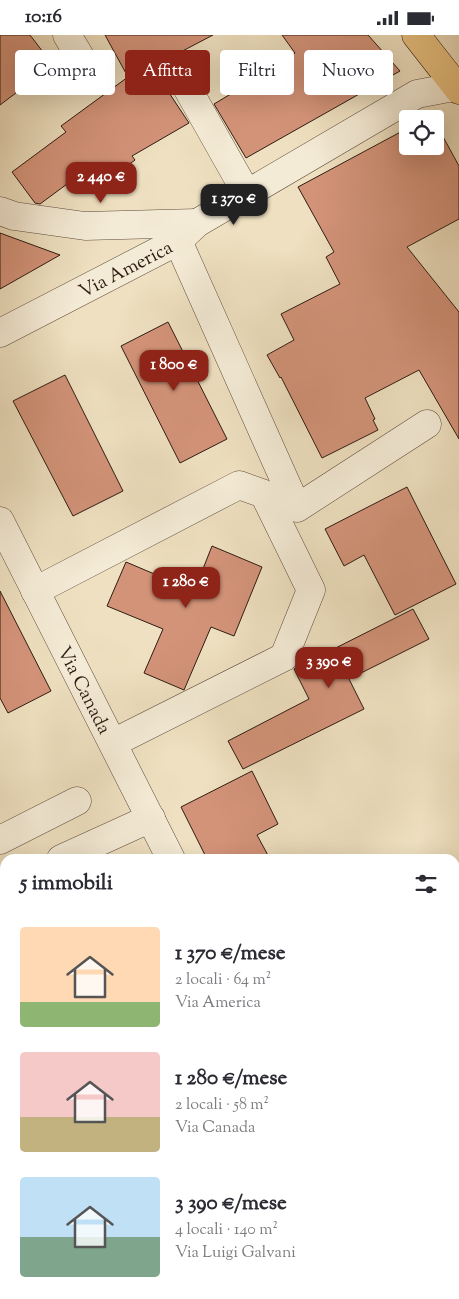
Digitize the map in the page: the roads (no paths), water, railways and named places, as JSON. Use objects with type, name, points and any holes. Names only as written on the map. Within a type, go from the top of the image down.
[{"type":"main road","points":[[416,35],[458,88]]},
{"type":"street","points":[[68,35],[76,50]]},
{"type":"street","name":"Via America","points":[[0,333],[188,232],[247,194],[418,94],[458,88]]},
{"type":"street","points":[[191,95],[247,194]]},
{"type":"street","points":[[0,211],[14,216],[85,226],[188,232],[297,508],[427,424]]},
{"type":"street","points":[[35,591],[239,485],[264,494],[311,590],[284,657],[113,743]]},
{"type":"street","name":"Via Canada","points":[[0,521],[7,551],[35,591],[169,854]]},
{"type":"street","points":[[0,840],[77,801]]},
{"type":"street","points":[[72,854],[151,818]]}]
